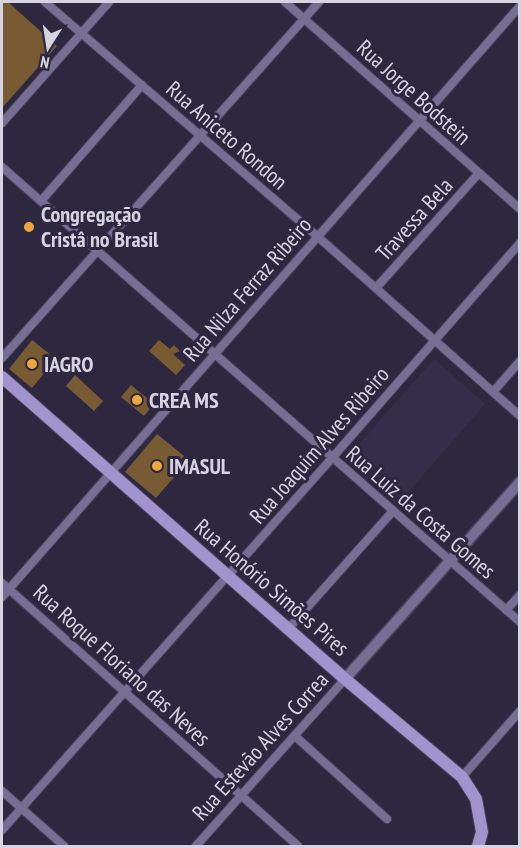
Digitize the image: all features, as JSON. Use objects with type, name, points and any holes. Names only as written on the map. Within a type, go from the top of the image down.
[{"type":"main road","name":"Rua Honório Simões Pires","points":[[2,377],[345,680],[462,777],[476,800],[482,832],[478,846]]},
{"type":"street","name":"Rua Aniceto Rondon","points":[[45,2],[317,236],[519,416]]},
{"type":"street","points":[[2,123],[109,2]]},
{"type":"street","name":"Rua Jorge Bodstein","points":[[285,2],[519,209]]},
{"type":"street","points":[[2,358],[319,2]]},
{"type":"street","name":"Rua Nilza Ferraz Ribeiro","points":[[2,597],[5,586],[110,474],[519,6]]},
{"type":"street","points":[[41,201],[142,85]]},
{"type":"street","name":"Rua Luiz da Costa Gomes","points":[[2,167],[519,622]]},
{"type":"street","name":"Travessa Bela","points":[[376,288],[479,173]]},
{"type":"street","name":"Rua Joaquim Alves Ribeiro","points":[[2,830],[519,243]]},
{"type":"street","points":[[493,392],[519,361]]},
{"type":"street","name":"Rua Estevão Alves Correa","points":[[196,846],[519,482]]},
{"type":"street","points":[[288,629],[393,511]]},
{"type":"street","name":"Rua Roque Floriano das Neves","points":[[5,586],[298,846]]},
{"type":"street","points":[[506,610],[519,595]]},
{"type":"street","points":[[462,777],[519,711]]},
{"type":"street","points":[[295,736],[387,819]]},
{"type":"street","points":[[2,791],[64,846]]},
{"type":"shaded area","points":[[434,359],[485,404],[397,505],[345,460]]},
{"type":"building","points":[[2,2],[8,2],[57,46],[2,108]]},
{"type":"building","name":"IAGRO","points":[[32,340],[56,359],[32,388],[9,369]]},
{"type":"building","points":[[159,340],[170,349],[174,345],[180,351],[173,354],[185,365],[176,375],[149,351]]},
{"type":"building","points":[[75,375],[103,401],[94,411],[66,386]]},
{"type":"building","name":"CREA MS","points":[[131,385],[154,404],[144,416],[121,397]]},
{"type":"building","name":"IMASUL","points":[[157,434],[189,460],[156,498],[125,472]]},
{"type":"place","name":"Congregação Cristâ no Brasil","points":[[29,227]]},
{"type":"place","name":"IAGRO","points":[[32,364]]},
{"type":"place","name":"CREA MS","points":[[137,400]]},
{"type":"place","name":"IMASUL","points":[[157,466]]}]
